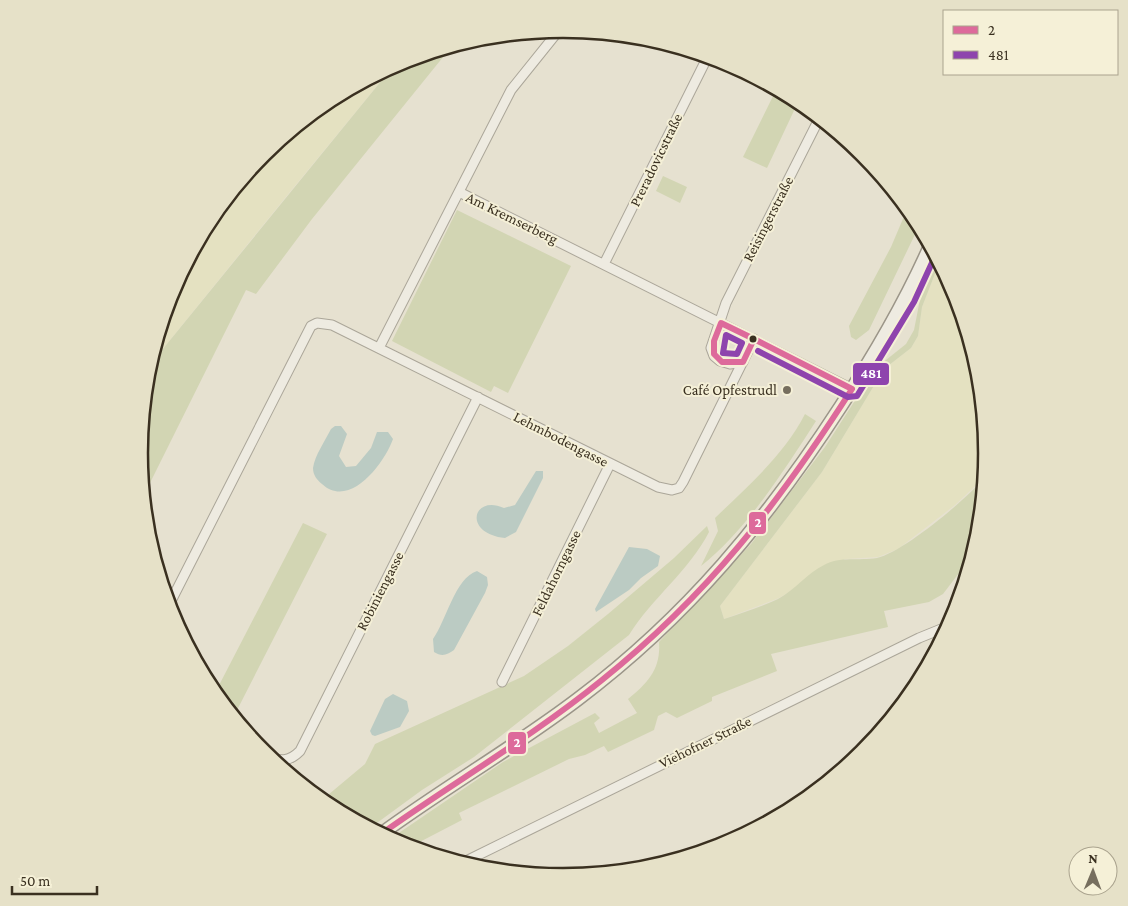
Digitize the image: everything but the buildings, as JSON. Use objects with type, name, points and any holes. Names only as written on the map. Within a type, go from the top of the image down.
[{"type":"main road","points":[[388,829],[578,699],[640,649],[704,587],[746,540],[786,487],[852,389],[906,298],[928,252]]},
{"type":"street","points":[[459,192],[511,90],[553,38]]},
{"type":"street","name":"Preradovicstraße","points":[[604,264],[705,62]]},
{"type":"street","name":"Reisingerstraße","points":[[722,323],[726,303],[817,123]]},
{"type":"street","name":"Am Kremserberg","points":[[379,348],[459,192],[852,389]]},
{"type":"street","name":"Lehmbodengasse","points":[[174,595],[307,330],[317,323],[332,325],[610,464],[658,487],[672,490],[679,488],[743,362]]},
{"type":"street","points":[[722,323],[711,348],[714,356],[720,361],[730,364],[743,362],[754,340]]},
{"type":"street","name":"Robiniengasse","points":[[285,761],[294,758],[300,751],[478,397]]},
{"type":"street","name":"Feldahorngasse","points":[[502,682],[610,464]]},
{"type":"street","name":"Viehofner Straße","points":[[472,858],[680,754],[940,629]]},
{"type":"shaded area","points":[[383,79],[162,350],[180,294],[191,269],[204,245],[234,200],[270,159],[311,123],[356,93]]},
{"type":"shaded area","points":[[937,269],[957,319],[972,372],[979,426],[979,483],[955,505],[898,549],[878,557],[845,559],[779,598],[724,619],[720,606],[822,472],[884,369],[911,348],[918,336],[922,307]]},
{"type":"shaded area","points":[[335,426],[341,426],[347,434],[339,456],[346,467],[356,466],[371,448],[377,432],[388,432],[393,439],[389,449],[365,480],[355,487],[344,491],[333,490],[322,484],[318,481],[313,471],[318,453],[331,429]]},
{"type":"shaded area","points":[[536,471],[543,471],[543,478],[516,532],[505,538],[491,535],[482,529],[478,523],[477,516],[479,510],[485,506],[493,505],[504,508],[515,505]]},
{"type":"shaded area","points":[[629,547],[647,549],[660,556],[658,566],[641,578],[629,590],[596,612],[595,609]]},
{"type":"shaded area","points":[[477,571],[487,577],[488,585],[485,593],[454,650],[444,655],[437,654],[434,652],[433,639],[457,591],[469,575]]},
{"type":"shaded area","points":[[393,694],[407,701],[409,711],[400,727],[375,736],[372,735],[370,731],[385,699]]},
{"type":"green space","points":[[444,56],[312,219],[256,294],[246,290],[149,484],[149,426],[156,372],[162,351],[383,79]]},
{"type":"green space","points":[[774,94],[795,108],[767,168],[743,157]]},
{"type":"green space","points":[[663,176],[687,187],[680,203],[656,191]]},
{"type":"green space","points":[[457,210],[571,266],[508,393],[494,386],[491,392],[392,341]]},
{"type":"green space","points":[[904,215],[916,233],[869,330],[856,340],[851,337],[849,326],[891,247]]},
{"type":"green space","points":[[932,260],[937,269],[922,307],[918,336],[911,348],[884,369],[822,472],[720,606],[724,619],[778,599],[812,572],[830,562],[870,559],[889,554],[935,523],[979,484],[972,534],[963,568],[943,594],[929,602],[884,611],[888,627],[771,654],[777,671],[712,697],[712,701],[677,718],[666,712],[658,716],[654,730],[608,752],[604,746],[585,755],[569,759],[459,813],[462,820],[419,842],[398,834],[503,762],[595,713],[600,718],[594,723],[599,733],[637,713],[628,699],[652,675],[658,660],[659,642],[751,544],[825,447],[876,368],[906,344],[914,330],[924,279]]},
{"type":"green space","points":[[805,414],[816,421],[778,479],[734,535],[701,566],[718,531],[715,518],[776,456],[787,443]]},
{"type":"green space","points":[[303,523],[327,534],[237,710],[219,685]]},
{"type":"green space","points":[[707,526],[709,532],[701,546],[648,609],[629,635],[474,757],[422,790],[376,824],[328,795],[365,764],[375,744],[524,676],[568,646],[674,558]]},
{"type":"transit line","name":"481","points":[[758,351],[848,397],[857,396],[914,302],[933,261]]},
{"type":"transit line","name":"2","points":[[721,323],[754,339],[743,362],[722,362],[714,354],[714,341],[721,323]]},
{"type":"transit line","name":"481","points":[[726,335],[742,343],[737,354],[723,353],[726,335]]},
{"type":"transit line","name":"2","points":[[754,339],[852,389]]},
{"type":"transit line","name":"2","points":[[388,829],[521,740],[575,701],[640,648],[676,615],[708,581],[769,509],[825,431],[852,389]]},
{"type":"place","name":"Café Opfestrudl","points":[[787,390]]}]
